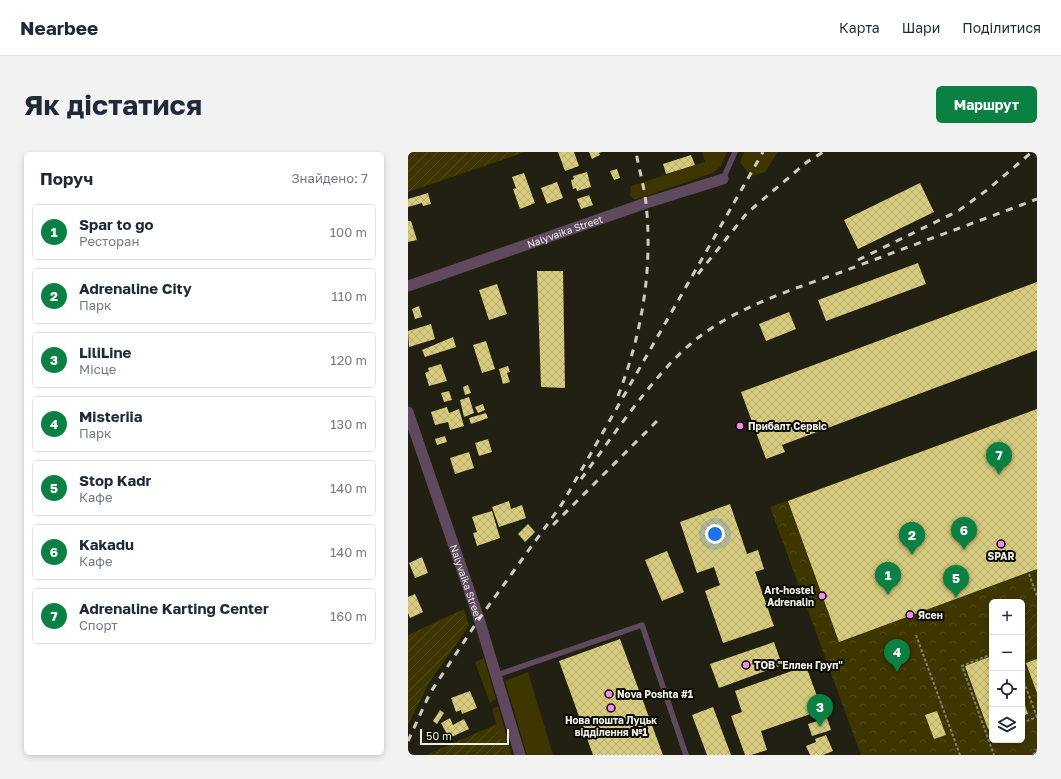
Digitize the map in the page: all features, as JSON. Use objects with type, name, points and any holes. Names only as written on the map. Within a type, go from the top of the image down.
[{"type":"street","name":"Nalyvaika Street","points":[[408,286],[646,203],[723,179]]},
{"type":"street","name":"Nalyvaika Street","points":[[408,412],[479,618],[520,755]]},
{"type":"lane","points":[[723,179],[735,152]]},
{"type":"lane","points":[[496,675],[642,625],[686,755]]},
{"type":"path","points":[[1029,574],[1037,596]]},
{"type":"path","points":[[916,635],[960,755]]},
{"type":"path","points":[[989,655],[962,666],[994,755]]},
{"type":"path","points":[[1025,685],[1037,717],[1025,722]]},
{"type":"path","points":[[1033,755],[1037,749]]},
{"type":"green space","points":[[408,152],[525,152],[408,192]]},
{"type":"green space","points":[[702,152],[727,152],[721,166],[713,173],[634,200],[630,195],[631,186],[705,162]]},
{"type":"green space","points":[[744,152],[778,152],[765,172],[751,177],[740,162]]},
{"type":"green space","points":[[1037,409],[1037,755],[861,755],[770,507]]},
{"type":"green space","points":[[1037,607],[1037,653],[1029,656],[1025,644],[1025,611]]},
{"type":"green space","points":[[464,609],[469,626],[430,681],[408,725],[408,635]]},
{"type":"green space","points":[[484,658],[496,699],[490,703],[475,662]]},
{"type":"green space","points":[[528,672],[553,755],[527,755],[505,681]]},
{"type":"green space","points":[[498,706],[512,755],[505,755],[492,709]]},
{"type":"green space","points":[[497,724],[505,755],[426,755]]},
{"type":"building","points":[[558,152],[574,152],[579,166],[565,171]]},
{"type":"building","points":[[589,152],[602,152],[599,153],[600,155],[592,159]]},
{"type":"building","points":[[691,155],[695,165],[666,174],[663,164]]},
{"type":"building","points":[[617,169],[620,178],[614,180],[610,171]]},
{"type":"building","points":[[587,172],[591,187],[577,191],[576,188],[573,189],[571,180],[574,179],[573,176]]},
{"type":"building","points":[[524,173],[535,203],[520,209],[513,189],[516,188],[512,177]]},
{"type":"building","points":[[557,182],[563,198],[547,204],[541,188]]},
{"type":"building","points":[[920,183],[934,212],[858,249],[844,220]]},
{"type":"building","points":[[428,193],[431,204],[423,206],[422,203],[408,207],[408,199]]},
{"type":"building","points":[[589,195],[593,205],[581,209],[577,199]]},
{"type":"building","points":[[408,221],[411,221],[417,240],[408,242]]},
{"type":"building","points":[[918,263],[926,284],[826,321],[818,300]]},
{"type":"building","points":[[537,271],[563,271],[565,388],[541,387]]},
{"type":"building","points":[[1037,282],[1037,350],[782,445],[785,452],[766,459],[741,392]]},
{"type":"building","points":[[497,284],[507,314],[489,320],[479,290]]},
{"type":"building","points":[[419,306],[422,317],[415,319],[412,309]]},
{"type":"building","points":[[789,312],[796,329],[766,341],[759,324]]},
{"type":"building","points":[[431,324],[435,339],[409,347],[408,331]]},
{"type":"building","points":[[453,337],[456,347],[425,357],[422,350]]},
{"type":"building","points":[[486,341],[495,369],[482,373],[473,345]]},
{"type":"building","points":[[441,364],[447,381],[429,386],[425,373],[429,371],[428,368]]},
{"type":"building","points":[[508,366],[510,372],[507,373],[510,382],[503,384],[499,369]]},
{"type":"building","points":[[468,385],[471,393],[465,395],[463,387]]},
{"type":"building","points":[[449,391],[452,400],[444,402],[441,393]]},
{"type":"building","points":[[469,397],[474,413],[464,417],[460,400]]},
{"type":"building","points":[[483,404],[485,410],[478,413],[475,407]]},
{"type":"building","points":[[447,407],[449,413],[459,409],[464,426],[450,430],[448,422],[435,425],[431,412]]},
{"type":"building","points":[[1037,409],[1037,569],[839,642],[788,501]]},
{"type":"building","points":[[486,413],[488,418],[471,424],[469,418]]},
{"type":"building","points":[[445,436],[447,442],[437,445],[435,439]]},
{"type":"building","points":[[488,439],[492,452],[479,456],[475,443]]},
{"type":"building","points":[[469,452],[474,468],[455,474],[450,458]]},
{"type":"building","points":[[509,501],[511,509],[522,505],[526,518],[499,527],[492,507]]},
{"type":"building","points":[[730,504],[747,554],[758,550],[764,569],[755,572],[774,626],[723,643],[705,591],[720,585],[714,567],[697,573],[680,522]]},
{"type":"building","points":[[492,511],[500,538],[477,546],[473,533],[477,532],[472,517]]},
{"type":"building","points":[[528,524],[535,532],[525,542],[518,534]]},
{"type":"building","points":[[667,551],[684,592],[662,601],[645,560]]},
{"type":"building","points":[[422,557],[428,573],[415,578],[409,563]]},
{"type":"building","points":[[415,594],[423,612],[410,618],[408,613],[408,597]]},
{"type":"building","name":"Нова пошта Луцьк відділення №1","points":[[620,639],[663,755],[593,755],[559,661]]},
{"type":"building","name":"ТОВ \"Еллен Груп\"","points":[[774,642],[782,665],[719,688],[710,664]]},
{"type":"building","points":[[989,657],[988,729],[965,666]]},
{"type":"building","points":[[1037,659],[1037,693],[1026,663]]},
{"type":"building","points":[[806,666],[822,710],[761,731],[767,750],[751,755],[745,755],[731,716],[742,712],[735,691]]},
{"type":"building","points":[[470,691],[477,708],[462,714],[461,710],[456,712],[451,698]]},
{"type":"building","points":[[1025,706],[1028,714],[1025,715]]},
{"type":"building","points":[[713,707],[731,755],[707,755],[692,715]]},
{"type":"building","points":[[440,710],[444,713],[437,724],[433,721]]},
{"type":"building","points":[[937,711],[946,735],[934,739],[925,715]]},
{"type":"building","points":[[450,718],[453,725],[464,719],[469,729],[449,738],[441,723]]},
{"type":"building","points":[[827,718],[831,730],[812,736],[808,724]]},
{"type":"building","points":[[826,735],[833,751],[823,755],[810,755],[806,746],[816,742],[815,739]]},
{"type":"railway","points":[[618,396],[639,325],[647,277],[648,228],[646,203],[636,152]]},
{"type":"railway","points":[[408,741],[430,693],[479,619],[562,504],[763,152]]},
{"type":"railway","points":[[698,274],[747,213],[807,162],[823,152]]},
{"type":"railway","points":[[858,260],[958,211],[987,190],[1032,152]]},
{"type":"railway","points":[[581,479],[634,406],[663,371],[678,355],[710,329],[747,308],[787,291],[1037,199]]},
{"type":"railway","points":[[553,525],[659,419]]},
{"type":"place","name":"Прибалт Сервіс","points":[[740,426]]},
{"type":"place","name":"Adrenaline Karting Center","points":[[999,475]]},
{"type":"place","name":"SPAR","points":[[1001,544]]},
{"type":"place","name":"Kakadu","points":[[964,550]]},
{"type":"place","name":"Adrenaline City","points":[[912,555]]},
{"type":"place","name":"Spar to go","points":[[888,595]]},
{"type":"place","name":"Art-hostel Adrenalin","points":[[822,596]]},
{"type":"place","name":"Stop Kadr","points":[[956,598]]},
{"type":"place","name":"Ясен","points":[[910,615]]},
{"type":"place","name":"ТОВ \"Еллен Груп\"","points":[[746,665]]},
{"type":"place","name":"Misteriia","points":[[897,672]]},
{"type":"place","name":"Nova Poshta #1","points":[[609,694]]},
{"type":"place","name":"Нова пошта Луцьк відділення №1","points":[[611,708]]},
{"type":"place","name":"LiliLine","points":[[820,727]]}]
